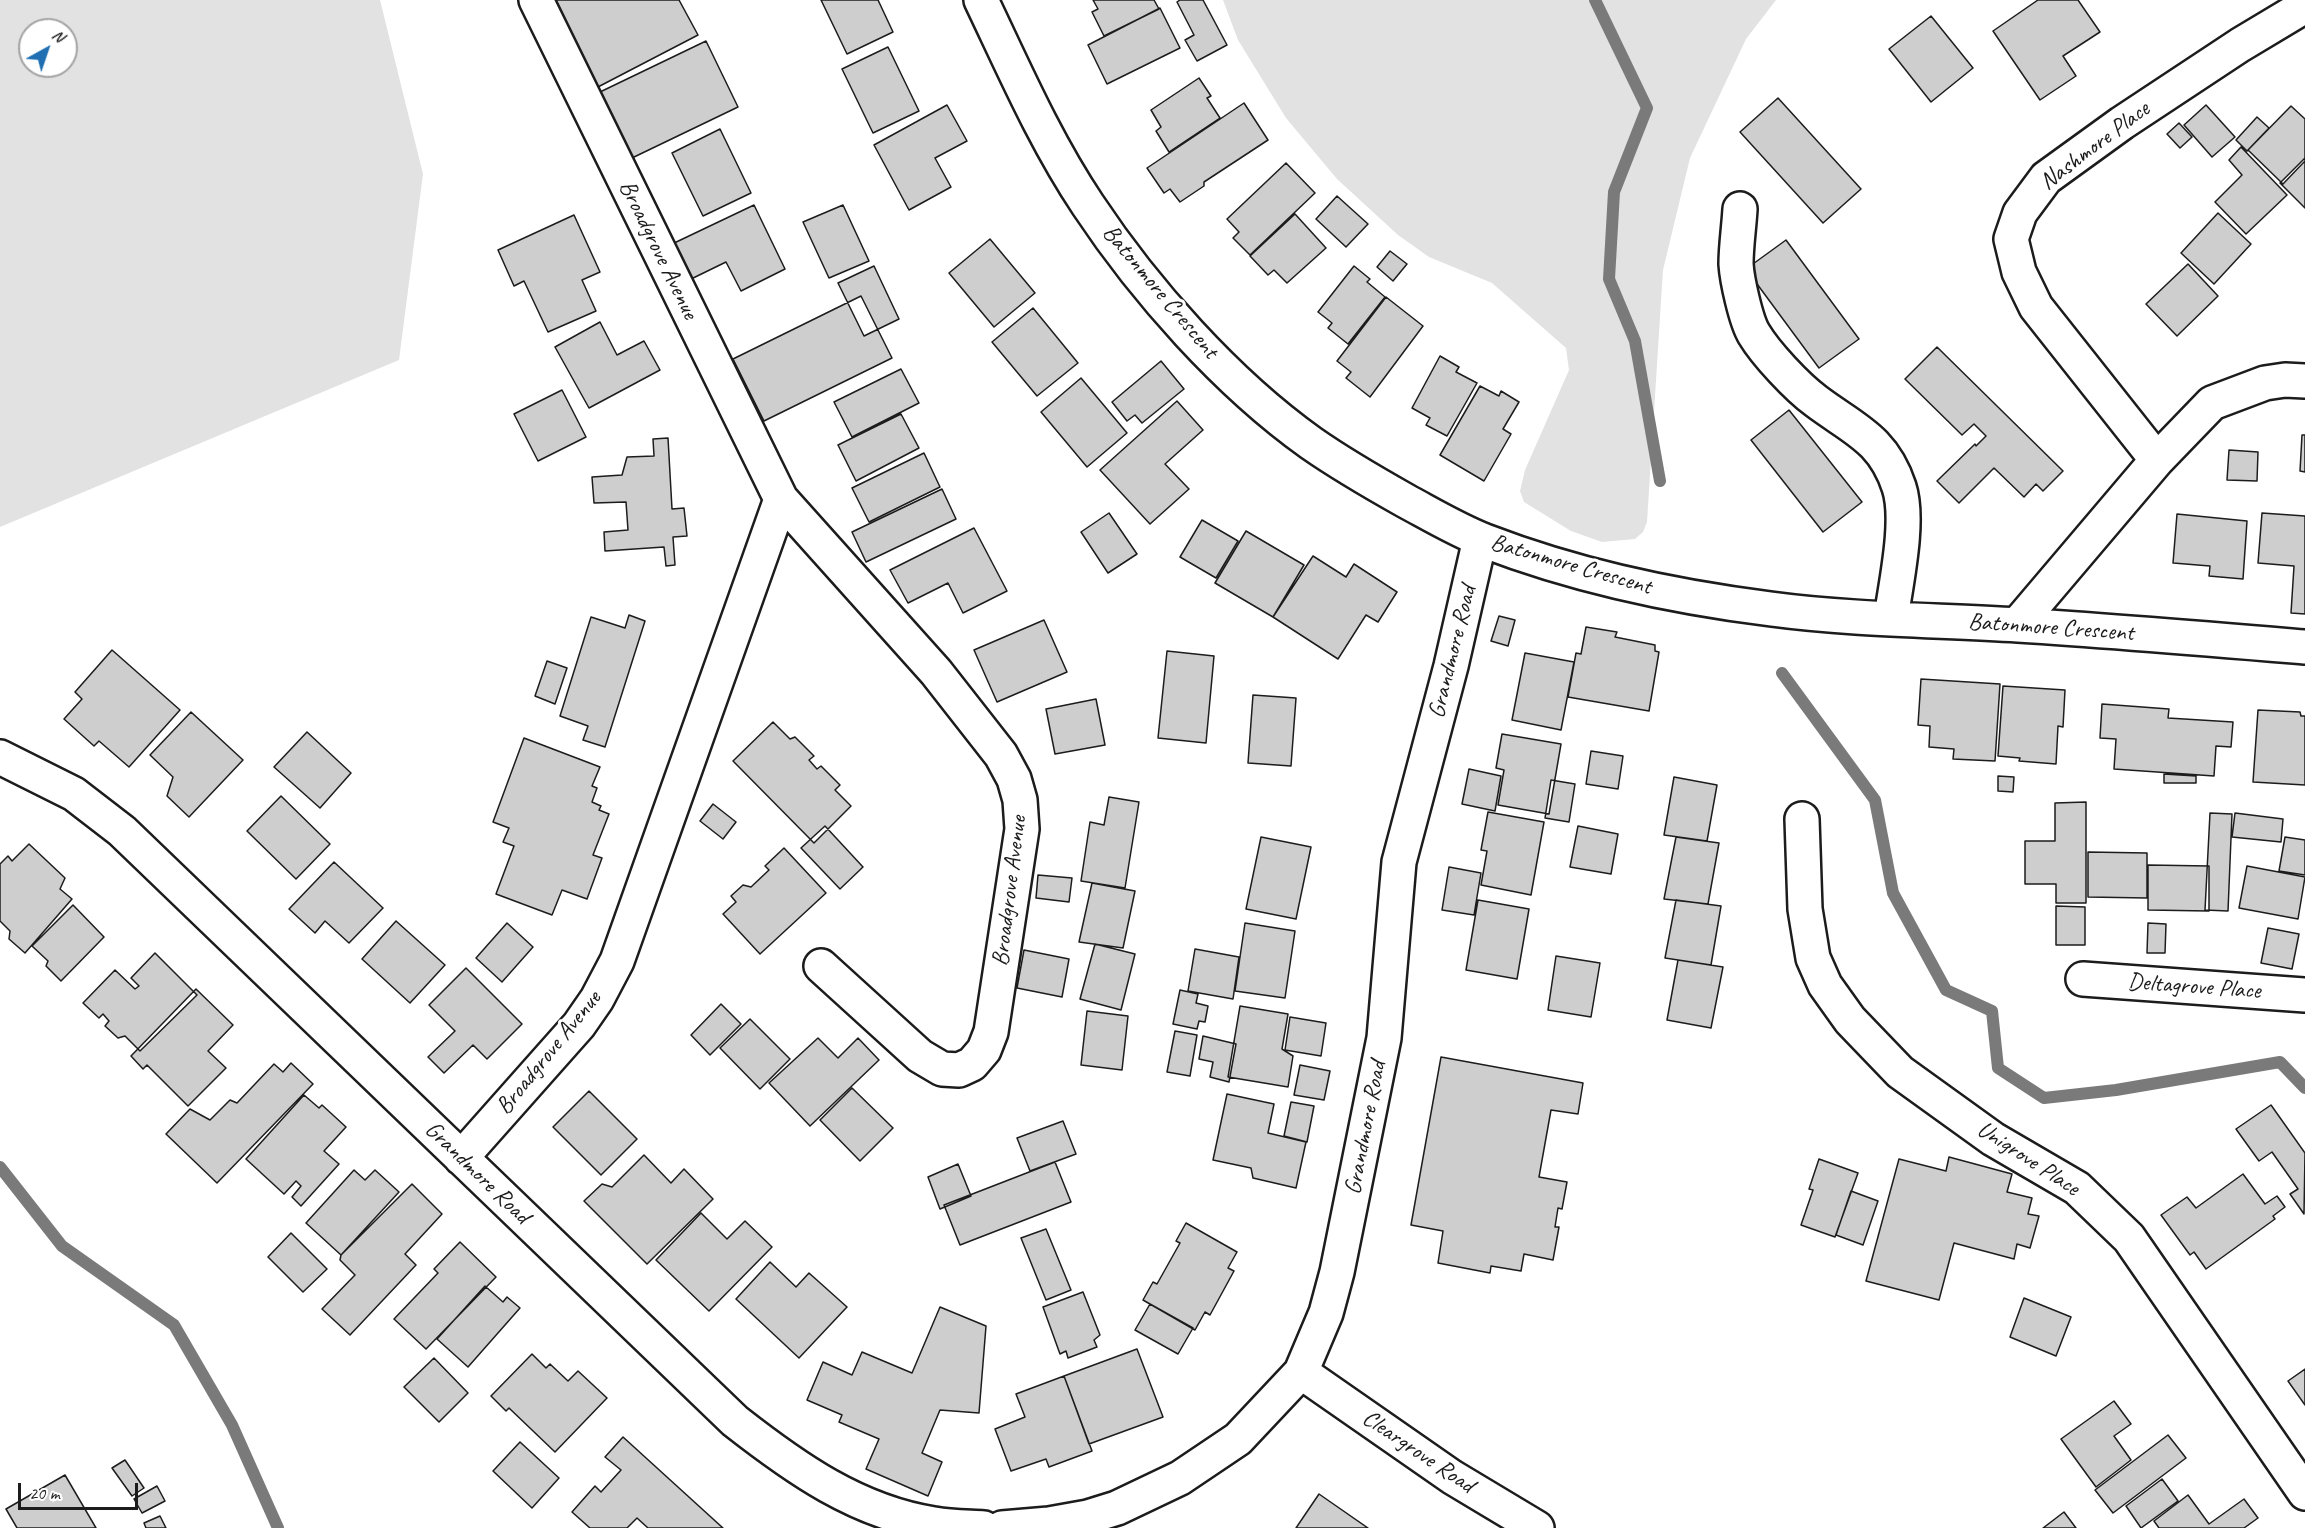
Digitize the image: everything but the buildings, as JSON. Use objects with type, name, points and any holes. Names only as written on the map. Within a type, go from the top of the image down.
[{"type":"street","name":"Broadgrove Avenue","points":[[536,0],[781,500],[943,681],[1001,755],[1014,779],[1020,800],[1022,829],[991,1032],[984,1050],[972,1064],[959,1070],[942,1069],[920,1056],[821,966]]},
{"type":"street","name":"Batonmore Crescent","points":[[981,0],[1040,123],[1087,204],[1129,261],[1178,320],[1247,391],[1310,442],[1381,487],[1439,519],[1480,539],[1524,555],[1590,574],[1681,595],[1774,610],[2017,625],[2305,647]]},
{"type":"street","name":"Nashmore Place","points":[[2157,460],[2036,308],[2019,272],[2011,239],[2020,213],[2046,178],[2122,123],[2240,45],[2305,6]]},
{"type":"street","points":[[1740,209],[1736,264],[1741,292],[1753,333],[1778,364],[1815,401],[1852,425],[1880,450],[1899,488],[1904,516],[1891,618]]},
{"type":"street","points":[[2017,625],[2157,460],[2212,403],[2265,383],[2285,380],[2305,381]]},
{"type":"street","name":"Broadgrove Avenue","points":[[461,1158],[579,1025],[597,999],[617,961],[781,500]]},
{"type":"street","name":"Grandmore Road","points":[[1002,1528],[1049,1524],[1088,1517],[1117,1508],[1180,1478],[1238,1439],[1300,1372],[1326,1313],[1337,1272],[1384,1038],[1399,862],[1451,666],[1480,539]]},
{"type":"street","name":"Grandmore Road","points":[[0,758],[74,794],[122,831],[735,1421],[778,1455],[831,1488],[873,1508],[933,1524],[984,1528]]},
{"type":"street","name":"Unigrove Place","points":[[1802,819],[1805,909],[1813,958],[1825,985],[1850,1020],[1900,1071],[1993,1139],[2077,1188],[2116,1224],[2129,1238],[2305,1493]]},
{"type":"street","name":"Deltagrove Place","points":[[2083,979],[2305,994]]},
{"type":"street","name":"Cleargrove Road","points":[[1300,1372],[1452,1476],[1537,1528]]},
{"type":"shaded area","points":[[0,0],[380,0],[423,174],[399,360],[0,527]]},
{"type":"shaded area","points":[[1223,0],[1776,0],[1746,39],[1690,158],[1663,270],[1647,522],[1643,532],[1635,539],[1602,542],[1571,531],[1524,502],[1520,491],[1525,470],[1569,370],[1566,348],[1492,283],[1429,257],[1398,235],[1337,179],[1286,118],[1238,40]]},
{"type":"waterway","points":[[1595,0],[1647,108],[1614,192],[1609,279],[1635,341],[1660,481]]},
{"type":"waterway","points":[[1782,673],[1875,800],[1893,893],[1946,990],[1992,1011],[1998,1068],[2044,1098],[2116,1090],[2280,1062],[2305,1088]]},
{"type":"waterway","points":[[0,1167],[62,1246],[174,1325],[232,1425],[278,1528]]}]
